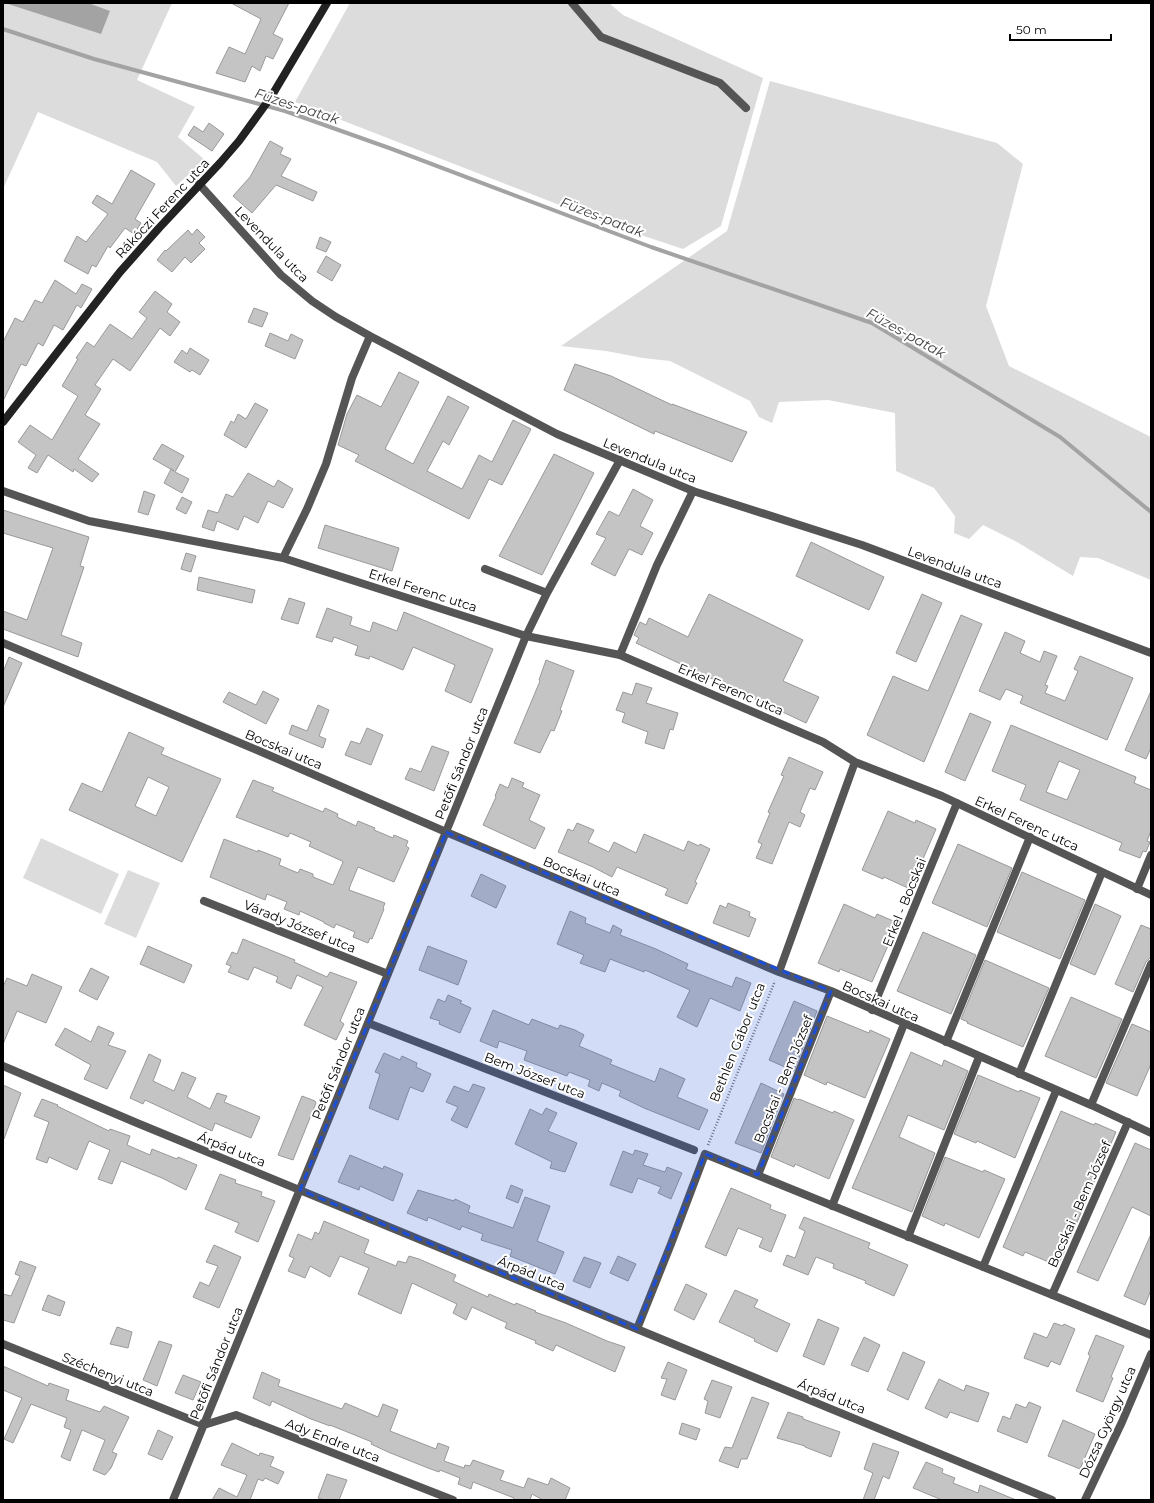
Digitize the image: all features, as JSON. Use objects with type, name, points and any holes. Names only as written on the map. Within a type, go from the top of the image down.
[{"type":"main road","name":"Rákóczi Ferenc utca","points":[[3,422],[120,272],[239,141],[271,97],[327,3]]},
{"type":"street","points":[[572,3],[601,37],[720,83],[746,108]]},
{"type":"street","name":"Levendula utca","points":[[199,184],[281,274],[312,301],[370,336],[557,434],[693,491],[862,545],[1151,653]]},
{"type":"street","points":[[282,558],[307,509],[326,464],[352,378],[370,336]]},
{"type":"street","name":"Petőfi Sándor utca","points":[[173,1500],[526,636],[546,593],[620,460]]},
{"type":"street","name":"Erkel Ferenc utca","points":[[3,491],[89,521],[282,558],[526,636],[620,655],[823,742],[856,762],[942,796],[1151,895]]},
{"type":"street","points":[[620,655],[657,565],[693,491]]},
{"type":"street","points":[[485,569],[546,593]]},
{"type":"street","name":"Bocskai utca","points":[[3,643],[779,972],[831,991],[1056,1091],[1092,1105],[1151,1133]]},
{"type":"street","name":"Bethlen Gábor utca","points":[[779,972],[856,762]]},
{"type":"street","name":"Erkel - Bocskai","points":[[872,1010],[957,803]]},
{"type":"street","points":[[946,1042],[1030,837]]},
{"type":"street","points":[[1137,888],[1151,855]]},
{"type":"street","points":[[1019,1074],[1102,872]]},
{"type":"street","name":"Várady József utca","points":[[204,901],[388,974]]},
{"type":"street","points":[[1092,1105],[1151,964]]},
{"type":"street","name":"Bocskai - Bem József","points":[[758,1175],[831,991]]},
{"type":"street","name":"Bem József utca","points":[[368,1023],[694,1150]]},
{"type":"street","points":[[832,1206],[904,1024]]},
{"type":"street","points":[[908,1237],[980,1057]]},
{"type":"street","name":"Árpád utca","points":[[3,1066],[1052,1500]]},
{"type":"street","points":[[983,1267],[1056,1091]]},
{"type":"street","name":"Bocskai - Bem József","points":[[1052,1295],[1128,1122]]},
{"type":"street","points":[[637,1329],[671,1244],[704,1154],[1151,1335]]},
{"type":"street","name":"Széchenyi utca","points":[[3,1344],[204,1426]]},
{"type":"street","name":"Dózsa György utca","points":[[1085,1500],[1122,1422],[1151,1354]]},
{"type":"street","name":"Ady Endre utca","points":[[204,1426],[236,1415],[453,1500]]},
{"type":"path","name":"Bethlen Gábor utca","points":[[704,1154],[779,972]]},
{"type":"highlighted area","points":[[446,832],[831,991],[758,1175],[705,1154],[637,1329],[300,1190]]},
{"type":"shaded area","points":[[3,3],[172,3],[137,80],[195,107],[178,137],[205,160],[176,186],[157,162],[38,112],[3,189]]},
{"type":"shaded area","points":[[5,3],[88,3],[110,11],[101,34]]},
{"type":"shaded area","points":[[350,3],[609,3],[623,15],[763,78],[721,226],[683,249],[611,225],[295,102]]},
{"type":"shaded area","points":[[770,81],[997,143],[1023,164],[986,306],[1009,366],[1151,437],[1151,580],[1098,558],[1080,557],[1073,576],[1017,542],[983,525],[969,539],[954,533],[955,516],[934,488],[896,471],[895,413],[828,400],[779,402],[772,423],[759,417],[750,401],[670,361],[561,346],[727,231]]},
{"type":"shaded area","points":[[41,838],[119,874],[101,914],[23,878]]},
{"type":"shaded area","points":[[128,870],[160,883],[136,938],[104,924]]},
{"type":"building","points":[[231,3],[289,3],[273,34],[283,39],[273,59],[266,56],[260,71],[252,66],[245,82],[216,73],[229,47],[245,54],[261,19]]},
{"type":"building","points":[[209,123],[224,134],[212,151],[188,135],[194,126],[203,132]]},
{"type":"building","points":[[270,141],[283,148],[280,154],[291,159],[281,176],[317,192],[313,201],[276,185],[252,213],[233,196],[250,177]]},
{"type":"building","points":[[131,170],[155,184],[135,219],[141,223],[134,234],[125,228],[110,248],[108,246],[96,267],[92,265],[88,274],[64,261],[77,236],[86,242],[108,214],[92,203],[97,195],[112,204]]},
{"type":"building","points":[[197,229],[205,237],[199,243],[205,249],[191,263],[185,257],[172,272],[157,260],[165,250],[166,251],[188,230],[192,235]]},
{"type":"building","points":[[320,237],[331,242],[326,252],[316,248]]},
{"type":"building","points":[[326,256],[341,265],[332,281],[317,272]]},
{"type":"building","points":[[55,280],[76,294],[82,284],[92,289],[81,308],[77,305],[63,330],[54,325],[43,346],[38,343],[26,366],[21,364],[3,401],[3,342],[15,318],[23,322],[35,300],[42,303]]},
{"type":"building","points":[[155,291],[172,304],[167,312],[180,322],[170,336],[160,328],[130,371],[113,359],[95,385],[101,389],[85,415],[100,424],[78,459],[99,474],[92,482],[74,469],[73,472],[48,455],[37,473],[28,468],[36,455],[18,442],[30,425],[52,440],[78,396],[62,386],[78,359],[76,358],[87,342],[94,347],[110,324],[132,339],[147,318],[139,312]]},
{"type":"building","points":[[254,308],[268,313],[262,327],[248,322]]},
{"type":"building","points":[[270,333],[288,341],[291,334],[303,340],[295,359],[265,346]]},
{"type":"building","points":[[190,348],[209,360],[200,375],[192,370],[190,372],[174,362],[182,350],[187,354]]},
{"type":"building","points":[[575,364],[611,376],[672,405],[747,432],[732,462],[655,431],[654,434],[564,390]]},
{"type":"building","points":[[399,372],[419,382],[385,449],[413,464],[448,396],[469,407],[449,445],[443,441],[427,471],[462,489],[479,455],[492,462],[513,420],[531,429],[502,485],[489,479],[469,519],[355,461],[359,455],[338,445],[347,414],[357,395],[381,407]]},
{"type":"building","points":[[255,403],[268,410],[246,448],[224,435],[231,421],[234,423],[238,414],[246,419]]},
{"type":"building","points":[[162,444],[184,456],[175,472],[189,479],[182,493],[164,483],[171,469],[153,459]]},
{"type":"building","points":[[554,454],[594,473],[542,575],[499,556]]},
{"type":"building","points":[[248,473],[274,487],[278,480],[293,489],[283,508],[268,501],[258,523],[244,516],[238,530],[217,521],[214,531],[202,527],[208,510],[218,513],[226,494],[233,497]]},
{"type":"building","points":[[633,489],[653,500],[640,526],[653,533],[642,555],[629,549],[615,576],[591,564],[606,538],[596,534],[609,511],[619,516]]},
{"type":"building","points":[[144,491],[155,495],[148,515],[138,512]]},
{"type":"building","points":[[182,497],[192,502],[186,514],[176,509]]},
{"type":"building","points":[[3,510],[89,537],[80,566],[84,567],[61,635],[82,643],[78,657],[3,629],[3,611],[27,620],[53,548],[3,533]]},
{"type":"building","points":[[325,525],[399,548],[392,571],[318,548]]},
{"type":"building","points":[[811,542],[884,577],[869,610],[796,576]]},
{"type":"building","points":[[186,553],[196,556],[191,572],[181,569]]},
{"type":"building","points":[[199,577],[255,590],[252,603],[197,590]]},
{"type":"building","points":[[709,594],[803,640],[783,681],[819,697],[806,723],[636,643],[639,638],[634,635],[640,622],[646,625],[649,618],[688,637]]},
{"type":"building","points":[[922,594],[942,603],[916,662],[896,653]]},
{"type":"building","points":[[289,598],[305,603],[298,624],[281,619]]},
{"type":"building","points":[[327,608],[352,617],[350,625],[370,632],[373,622],[397,631],[404,612],[493,649],[471,703],[445,691],[455,665],[413,647],[403,670],[370,656],[369,659],[355,655],[358,646],[334,637],[332,642],[316,637]]},
{"type":"building","points":[[961,615],[982,624],[924,762],[867,735],[893,676],[928,691]]},
{"type":"building","points":[[1005,632],[1025,641],[1020,653],[1040,662],[1044,651],[1057,656],[1045,685],[1048,686],[1045,693],[1065,701],[1078,671],[1074,669],[1080,656],[1133,678],[1107,740],[1020,703],[1023,696],[1006,689],[1000,700],[979,691]]},
{"type":"building","points":[[9,657],[22,663],[3,707],[3,672]]},
{"type":"building","points":[[546,660],[574,671],[560,710],[562,711],[554,731],[551,730],[540,753],[514,743],[540,681],[539,680]]},
{"type":"building","points":[[636,683],[652,688],[646,703],[678,713],[673,730],[670,729],[664,749],[645,743],[648,732],[622,722],[625,713],[616,710],[623,692],[632,695]]},
{"type":"building","points":[[263,691],[279,699],[266,724],[223,702],[229,692],[256,705]]},
{"type":"building","points":[[1151,691],[1151,748],[1146,759],[1125,750]]},
{"type":"building","points":[[318,705],[329,710],[319,736],[326,739],[323,748],[289,734],[292,725],[307,731]]},
{"type":"building","points":[[970,713],[991,722],[965,781],[945,772]]},
{"type":"building","points":[[1011,725],[1136,777],[1134,783],[1151,790],[1151,831],[1147,841],[1150,842],[1146,852],[1143,851],[1140,858],[1119,850],[1122,843],[1020,800],[1026,785],[992,771]],"holes":[[[1059,761],[1080,770],[1067,800],[1046,792]]]},
{"type":"building","points":[[367,728],[383,735],[371,765],[345,755],[351,741],[360,744]]},
{"type":"building","points":[[129,732],[164,748],[161,754],[221,779],[182,862],[69,810],[82,783],[102,792]],"holes":[[[148,777],[169,787],[156,816],[135,806]]]},
{"type":"building","points":[[432,746],[449,752],[434,791],[405,779],[410,768],[421,772]]},
{"type":"building","points":[[789,757],[823,772],[815,790],[810,788],[800,812],[805,815],[800,827],[789,822],[772,864],[756,858],[762,844],[758,842],[770,813],[768,812],[784,776],[781,775]]},
{"type":"building","points":[[512,778],[524,783],[522,787],[540,795],[529,820],[545,828],[535,849],[483,825],[496,797],[495,796],[500,784],[508,788]]},
{"type":"building","points":[[253,780],[274,788],[272,791],[323,812],[325,808],[338,814],[337,817],[356,826],[358,821],[393,838],[394,835],[408,841],[406,846],[409,848],[394,882],[358,867],[350,886],[349,890],[385,903],[372,939],[370,938],[368,943],[353,937],[355,932],[336,924],[334,928],[300,911],[299,915],[284,909],[287,902],[267,894],[265,900],[210,877],[224,839],[281,859],[279,865],[298,873],[300,869],[313,874],[313,877],[333,885],[343,862],[342,861],[309,846],[311,842],[290,833],[288,837],[236,817]]},
{"type":"building","points":[[888,811],[915,823],[916,820],[936,829],[910,889],[884,877],[883,879],[862,870]]},
{"type":"building","points":[[577,823],[594,830],[588,842],[609,852],[614,842],[636,853],[644,834],[684,851],[688,841],[699,846],[700,844],[710,849],[687,904],[665,895],[668,889],[617,867],[612,877],[558,852],[568,829],[573,831]]},
{"type":"building","points":[[958,844],[1012,868],[987,927],[932,903]]},
{"type":"building","points":[[1022,872],[1085,900],[1060,959],[997,932]]},
{"type":"building","points":[[481,874],[506,886],[496,908],[471,896]]},
{"type":"building","points":[[728,903],[750,912],[749,916],[756,919],[749,937],[713,923],[720,905],[726,908]]},
{"type":"building","points":[[844,904],[875,918],[877,914],[898,923],[872,982],[840,969],[839,972],[818,963]]},
{"type":"building","points":[[1095,904],[1121,916],[1095,975],[1070,964]]},
{"type":"building","points":[[570,911],[586,918],[585,923],[610,933],[613,925],[622,930],[620,935],[656,949],[688,964],[686,969],[732,987],[736,977],[751,983],[740,1011],[710,998],[697,1027],[677,1017],[690,990],[645,970],[644,972],[610,959],[605,972],[580,963],[584,955],[557,944]]},
{"type":"building","points":[[1141,925],[1151,929],[1151,957],[1146,962],[1133,992],[1115,984]]},
{"type":"building","points":[[923,932],[976,955],[951,1014],[897,991]]},
{"type":"building","points":[[243,939],[295,960],[294,962],[327,977],[330,972],[357,982],[340,1021],[344,1024],[336,1040],[304,1025],[323,987],[297,975],[291,989],[276,982],[278,977],[254,967],[248,980],[228,972],[231,966],[226,964],[232,952],[237,954]]},
{"type":"building","points":[[148,946],[192,965],[184,983],[140,964]]},
{"type":"building","points":[[428,946],[467,961],[458,985],[419,970]]},
{"type":"building","points":[[985,960],[1049,988],[1023,1047],[961,1019]]},
{"type":"building","points":[[91,968],[109,977],[97,1000],[79,991]]},
{"type":"building","points":[[32,974],[62,987],[46,1023],[17,1011],[3,1044],[3,987],[7,978],[27,986]]},
{"type":"building","points":[[448,995],[462,1001],[460,1003],[471,1008],[460,1033],[439,1024],[440,1021],[430,1018],[438,999],[445,1002]]},
{"type":"building","points":[[1071,997],[1122,1019],[1096,1078],[1045,1056]]},
{"type":"building","points":[[794,1001],[817,1011],[794,1071],[769,1060]]},
{"type":"building","points":[[493,1010],[529,1025],[532,1019],[558,1029],[560,1025],[575,1030],[584,1035],[579,1046],[612,1060],[610,1064],[655,1082],[660,1068],[685,1079],[677,1097],[708,1110],[699,1130],[644,1108],[619,1096],[621,1091],[602,1083],[599,1091],[588,1086],[590,1080],[569,1072],[567,1076],[524,1060],[527,1051],[499,1041],[497,1048],[480,1041]]},
{"type":"building","points":[[827,1016],[869,1033],[870,1030],[890,1039],[865,1098],[827,1082],[826,1085],[804,1075]]},
{"type":"building","points":[[1132,1024],[1151,1032],[1151,1064],[1137,1096],[1106,1083]]},
{"type":"building","points":[[98,1026],[114,1033],[108,1045],[126,1051],[107,1089],[84,1079],[91,1065],[55,1045],[65,1028],[91,1042]]},
{"type":"building","points":[[911,1052],[942,1066],[944,1060],[968,1071],[944,1130],[908,1115],[899,1137],[935,1153],[912,1212],[852,1188]]},
{"type":"building","points":[[384,1053],[400,1060],[402,1056],[417,1063],[416,1067],[431,1074],[423,1092],[410,1087],[398,1120],[369,1108],[380,1074],[375,1072]]},
{"type":"building","points":[[149,1054],[161,1060],[153,1081],[174,1091],[182,1072],[196,1078],[187,1097],[210,1109],[217,1093],[227,1096],[224,1102],[260,1117],[251,1138],[215,1123],[212,1131],[145,1100],[143,1104],[130,1098]]},
{"type":"building","points":[[978,1075],[1019,1092],[1020,1090],[1040,1098],[1015,1158],[977,1141],[976,1143],[954,1134]]},
{"type":"building","points":[[761,1083],[784,1094],[761,1153],[735,1143]]},
{"type":"building","points":[[473,1084],[485,1088],[467,1128],[451,1120],[458,1107],[446,1102],[454,1086],[469,1092]]},
{"type":"building","points":[[3,1085],[21,1093],[4,1139],[3,1139]]},
{"type":"building","points":[[302,1096],[315,1101],[316,1103],[293,1160],[278,1155]]},
{"type":"building","points":[[794,1098],[833,1113],[834,1111],[854,1120],[829,1179],[795,1164],[794,1167],[771,1157]]},
{"type":"building","points":[[42,1099],[58,1105],[57,1106],[109,1131],[110,1129],[130,1136],[127,1145],[150,1155],[152,1149],[197,1165],[186,1190],[121,1161],[112,1184],[98,1179],[110,1150],[89,1141],[77,1170],[49,1157],[47,1163],[36,1159],[49,1122],[34,1116]]},
{"type":"building","points":[[546,1108],[557,1113],[548,1131],[577,1143],[565,1172],[550,1168],[552,1162],[515,1144],[530,1109],[542,1115]]},
{"type":"building","points":[[1061,1111],[1094,1125],[1095,1123],[1116,1132],[1058,1266],[1025,1252],[1023,1256],[1003,1247]]},
{"type":"building","points":[[1135,1143],[1151,1150],[1151,1216],[1132,1207],[1098,1281],[1077,1272]]},
{"type":"building","points":[[635,1150],[648,1154],[643,1165],[665,1172],[667,1167],[682,1173],[671,1199],[658,1193],[661,1187],[638,1178],[632,1193],[610,1185],[623,1151],[633,1155]]},
{"type":"building","points":[[350,1155],[383,1169],[384,1166],[403,1174],[393,1201],[360,1186],[359,1190],[338,1182]]},
{"type":"building","points":[[945,1157],[983,1172],[984,1170],[1005,1179],[979,1238],[945,1223],[944,1226],[922,1216]]},
{"type":"building","points":[[220,1174],[236,1180],[235,1183],[262,1192],[261,1196],[275,1201],[258,1242],[235,1232],[239,1223],[205,1209]]},
{"type":"building","points":[[511,1185],[523,1190],[518,1203],[506,1198]]},
{"type":"building","points":[[731,1188],[771,1205],[770,1209],[786,1215],[771,1252],[759,1247],[763,1238],[738,1228],[726,1256],[705,1247]]},
{"type":"building","points":[[418,1190],[454,1201],[455,1199],[470,1206],[468,1212],[513,1228],[525,1197],[550,1206],[537,1241],[564,1252],[555,1274],[510,1256],[512,1250],[481,1240],[483,1234],[462,1226],[460,1230],[428,1217],[427,1221],[407,1213]]},
{"type":"building","points":[[804,1217],[870,1243],[868,1248],[908,1265],[894,1296],[865,1283],[866,1281],[833,1268],[834,1264],[816,1257],[808,1275],[783,1265],[787,1255],[795,1258],[805,1231],[799,1228]]},
{"type":"building","points":[[324,1221],[369,1240],[364,1253],[396,1266],[398,1261],[406,1263],[409,1256],[419,1259],[456,1275],[453,1281],[488,1297],[489,1294],[515,1305],[516,1303],[536,1311],[535,1312],[625,1347],[615,1372],[556,1345],[553,1351],[535,1343],[536,1341],[505,1328],[507,1323],[472,1307],[466,1320],[453,1313],[457,1304],[412,1283],[401,1314],[358,1294],[369,1268],[340,1256],[330,1277],[310,1266],[305,1278],[288,1271],[294,1258],[289,1256],[298,1234],[312,1240],[315,1232],[319,1234]]},
{"type":"building","points":[[1151,1234],[1151,1290],[1145,1305],[1124,1296]]},
{"type":"building","points":[[214,1245],[241,1257],[219,1308],[193,1297],[200,1282],[209,1286],[218,1266],[206,1262]]},
{"type":"building","points":[[618,1256],[636,1264],[628,1281],[610,1273]]},
{"type":"building","points":[[584,1257],[601,1263],[590,1288],[573,1281]]},
{"type":"building","points":[[20,1261],[36,1267],[14,1323],[3,1320],[3,1294],[11,1296],[20,1276],[15,1274]]},
{"type":"building","points":[[686,1284],[707,1294],[694,1320],[674,1310]]},
{"type":"building","points":[[735,1290],[758,1300],[754,1307],[790,1324],[777,1352],[754,1341],[755,1339],[719,1322]]},
{"type":"building","points":[[48,1295],[65,1302],[60,1316],[42,1310]]},
{"type":"building","points":[[818,1319],[839,1328],[824,1365],[803,1356]]},
{"type":"building","points":[[1054,1323],[1063,1326],[1064,1324],[1075,1329],[1060,1365],[1051,1361],[1048,1367],[1024,1358],[1034,1333],[1047,1338]]},
{"type":"building","points":[[117,1327],[132,1332],[128,1348],[110,1344]]},
{"type":"building","points":[[1096,1335],[1124,1346],[1111,1377],[1113,1378],[1103,1402],[1076,1391],[1090,1356],[1088,1354]]},
{"type":"building","points":[[864,1337],[880,1345],[868,1372],[851,1365]]},
{"type":"building","points":[[159,1341],[172,1345],[157,1386],[143,1380]]},
{"type":"building","points":[[903,1352],[925,1362],[908,1400],[887,1390]]},
{"type":"building","points":[[668,1362],[687,1370],[675,1400],[661,1395],[667,1379],[661,1378]]},
{"type":"building","points":[[3,1366],[48,1386],[49,1383],[69,1390],[66,1400],[100,1412],[104,1406],[129,1417],[112,1452],[117,1454],[111,1468],[105,1475],[93,1470],[105,1440],[82,1430],[70,1461],[61,1457],[71,1430],[64,1427],[67,1418],[31,1404],[13,1443],[4,1439],[22,1398],[3,1390]]},
{"type":"building","points":[[262,1372],[280,1380],[278,1386],[342,1409],[345,1403],[378,1417],[383,1404],[398,1410],[390,1431],[436,1449],[438,1443],[449,1447],[444,1461],[464,1468],[465,1465],[470,1466],[473,1460],[504,1471],[500,1480],[524,1488],[528,1478],[548,1485],[551,1478],[570,1488],[565,1500],[543,1500],[532,1494],[530,1500],[513,1500],[514,1498],[473,1482],[471,1489],[458,1484],[460,1478],[440,1470],[439,1472],[388,1452],[371,1444],[372,1442],[311,1419],[272,1401],[270,1406],[253,1398]]},
{"type":"building","points":[[183,1375],[201,1382],[193,1400],[175,1393]]},
{"type":"building","points":[[939,1379],[964,1391],[966,1385],[989,1393],[978,1422],[950,1412],[947,1418],[925,1408]]},
{"type":"building","points":[[712,1380],[732,1387],[720,1418],[705,1413],[708,1401],[704,1399]]},
{"type":"building","points":[[752,1397],[769,1403],[747,1459],[741,1459],[738,1468],[719,1461],[725,1447],[732,1448]]},
{"type":"building","points":[[1029,1402],[1041,1407],[1027,1443],[997,1431],[1003,1416],[1010,1419],[1016,1404],[1026,1408]]},
{"type":"building","points":[[788,1412],[840,1432],[831,1457],[805,1446],[777,1438]]},
{"type":"building","points":[[1063,1420],[1095,1434],[1080,1469],[1048,1456]]},
{"type":"building","points":[[682,1423],[700,1429],[696,1440],[679,1434]]},
{"type":"building","points":[[158,1430],[173,1437],[162,1460],[148,1454]]},
{"type":"building","points":[[232,1443],[259,1456],[260,1453],[274,1457],[270,1466],[284,1472],[278,1484],[265,1478],[263,1481],[258,1479],[250,1500],[212,1500],[219,1488],[237,1497],[247,1475],[221,1465]]},
{"type":"building","points":[[873,1443],[899,1452],[889,1479],[883,1476],[874,1500],[863,1500],[873,1473],[864,1469]]},
{"type":"building","points":[[926,1462],[943,1469],[942,1473],[955,1478],[953,1483],[978,1493],[980,1485],[1016,1500],[942,1500],[913,1488]]},
{"type":"building","points":[[327,1474],[347,1480],[339,1500],[324,1500],[318,1498]]},
{"type":"waterway","name":"Füzes-patak","points":[[3,29],[94,59],[285,111],[392,149],[651,247],[872,323],[1060,437],[1151,512]]}]
